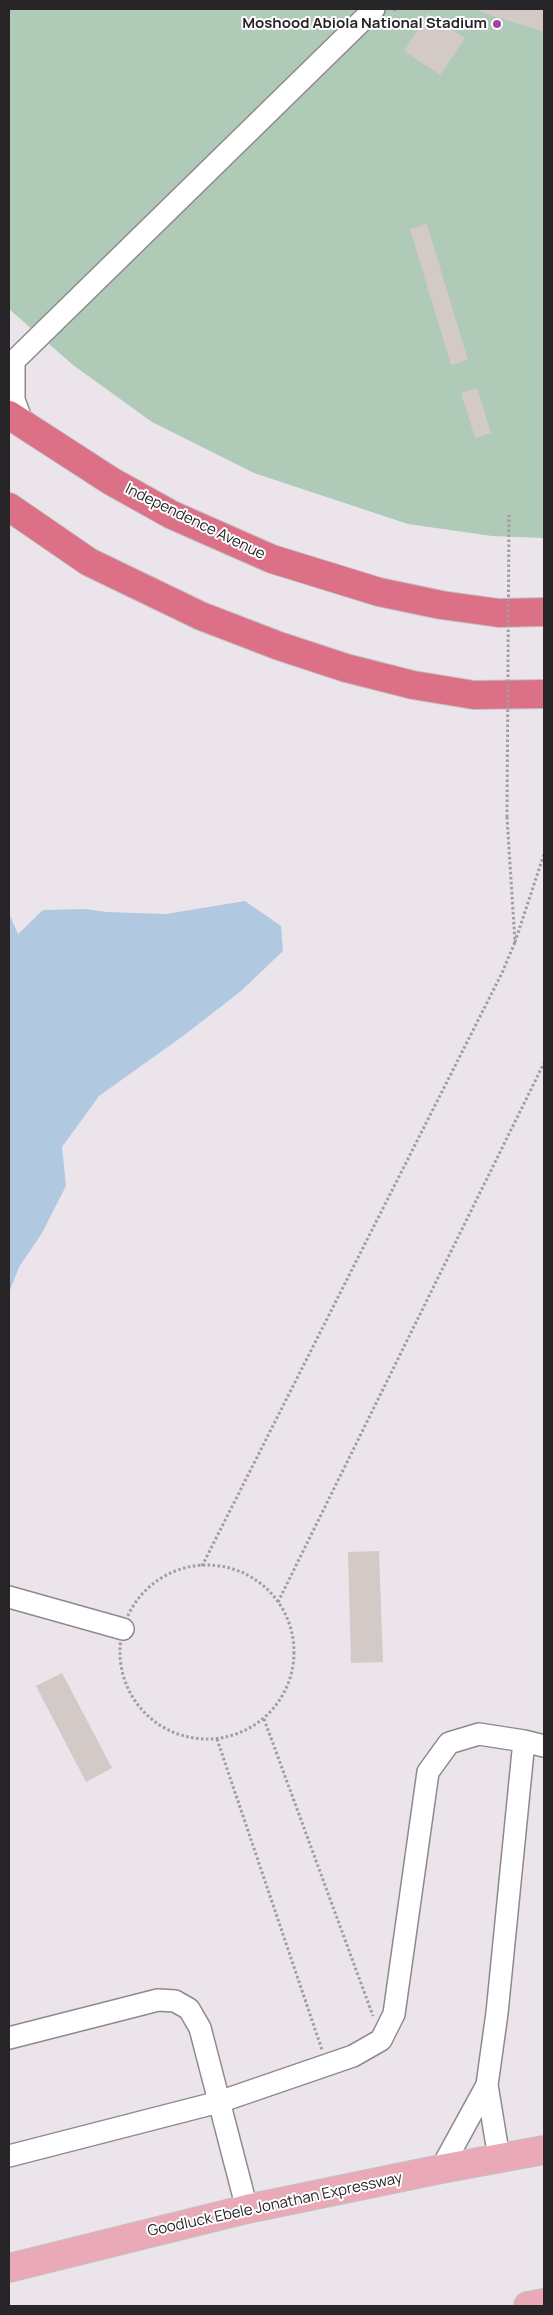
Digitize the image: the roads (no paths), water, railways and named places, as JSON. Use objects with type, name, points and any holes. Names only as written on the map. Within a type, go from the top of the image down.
[{"type":"highway","name":"Independence Avenue","points":[[16,420],[111,481],[172,515],[272,559],[380,592],[441,605],[499,613],[544,612]]},
{"type":"highway","points":[[9,507],[89,562],[201,616],[279,646],[346,668],[413,685],[474,694],[544,694]]},
{"type":"main road","name":"Goodluck Ebele Jonathan Expressway","points":[[9,2268],[247,2209],[544,2150]]},
{"type":"main road","points":[[528,2306],[544,2303]]},
{"type":"lane","points":[[16,420],[11,362],[374,9]]},
{"type":"lane","points":[[9,1597],[123,1630]]},
{"type":"lane","points":[[9,2156],[219,2102],[353,2056],[381,2040],[394,2014],[428,1772],[449,1743],[479,1734],[524,1740],[544,1746]]},
{"type":"lane","points":[[499,2158],[487,2085],[497,2013],[524,1740]]},
{"type":"lane","points":[[9,2038],[158,2000],[175,2001],[189,2009],[200,2028],[247,2209]]},
{"type":"lane","points":[[441,2169],[487,2085]]},
{"type":"water","points":[[245,901],[281,926],[283,951],[241,991],[183,1036],[99,1096],[62,1147],[66,1186],[42,1233],[19,1267],[9,1293],[9,913],[18,934],[43,910],[86,909],[107,912],[166,914]]},
{"type":"place","name":"Moshood Abiola National Stadium","points":[[497,24]]}]
